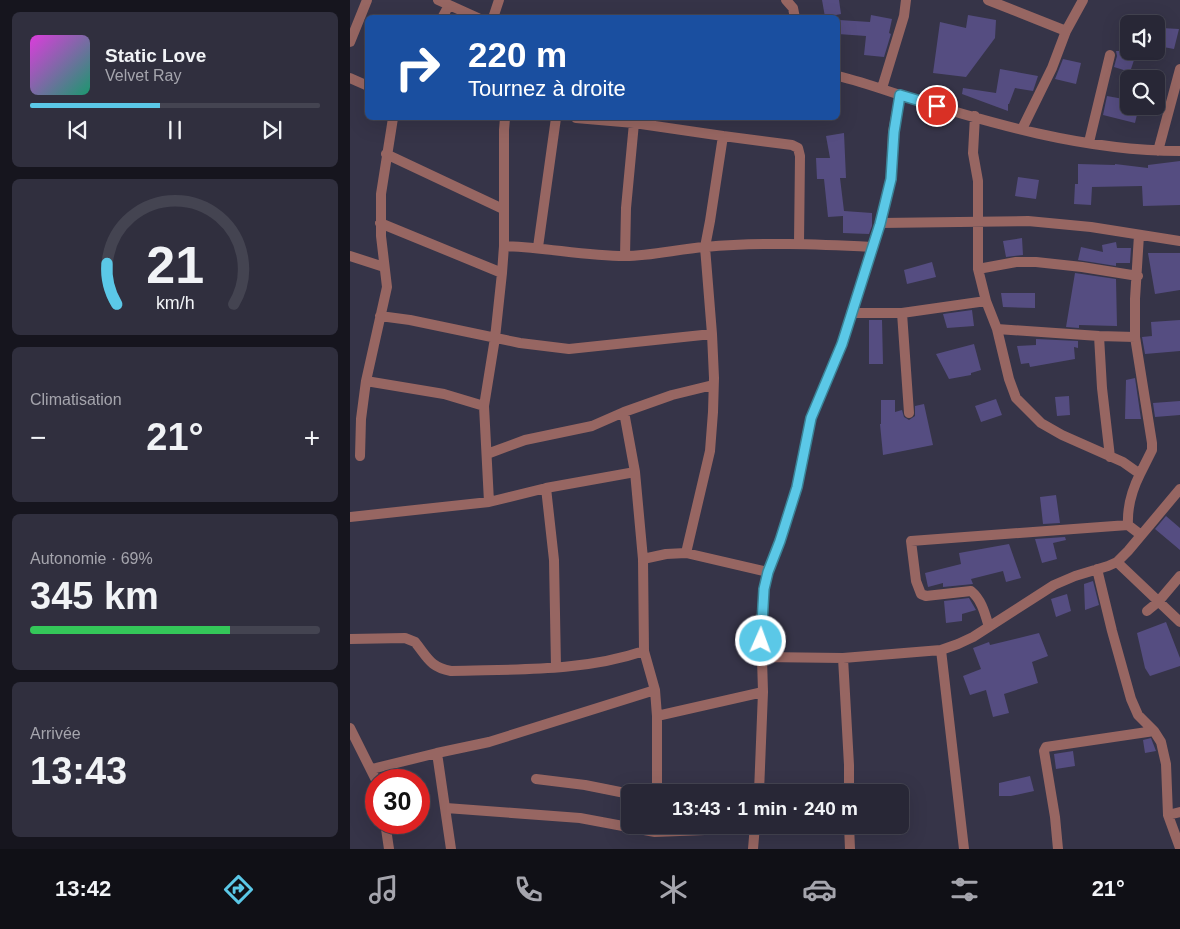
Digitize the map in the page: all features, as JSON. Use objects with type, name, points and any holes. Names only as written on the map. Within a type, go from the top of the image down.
[{"type":"street","points":[[350,42],[368,0]]},
{"type":"street","points":[[438,0],[471,15]]},
{"type":"street","points":[[494,15],[499,0]]},
{"type":"street","points":[[786,0],[793,8],[794,15]]},
{"type":"street","points":[[882,88],[904,16],[906,0]]},
{"type":"street","points":[[988,0],[1066,31]]},
{"type":"street","points":[[1022,129],[1052,68],[1066,31],[1083,0]]},
{"type":"street","points":[[444,15],[449,6]]},
{"type":"street","points":[[1089,142],[1110,55]]},
{"type":"street","points":[[1158,151],[1180,69]]},
{"type":"street","points":[[840,77],[1022,129],[1089,142],[1158,151],[1180,151]]},
{"type":"street","points":[[350,78],[365,85]]},
{"type":"street","points":[[759,784],[764,692],[761,625],[764,589],[797,487],[811,418],[842,344],[880,224],[891,179],[894,132],[900,95]]},
{"type":"street","points":[[975,116],[972,153],[978,181],[978,269],[986,301],[997,329],[1009,380],[1016,398],[1041,423],[1123,462],[1140,474]]},
{"type":"street","points":[[360,456],[361,419],[366,381],[387,287],[380,223],[381,194],[393,120]]},
{"type":"street","points":[[489,502],[484,406],[495,338],[504,246],[505,120]]},
{"type":"street","points":[[538,247],[556,120]]},
{"type":"street","points":[[599,120],[792,145],[798,148],[800,156],[799,244]]},
{"type":"street","points":[[624,256],[626,208],[634,123]]},
{"type":"street","points":[[686,553],[710,451],[714,412],[712,334],[705,247],[723,136]]},
{"type":"street","points":[[386,154],[503,209]]},
{"type":"street","points":[[880,224],[1028,221],[1091,227],[1180,241]]},
{"type":"street","points":[[380,223],[502,273]]},
{"type":"street","points":[[1128,525],[1128,512],[1134,487],[1152,450],[1135,337],[1135,299],[1138,276],[1139,236]]},
{"type":"street","points":[[504,246],[538,247],[583,254],[624,256],[705,247],[799,244],[872,247]]},
{"type":"street","points":[[350,256],[384,266]]},
{"type":"street","points":[[978,269],[1016,262],[1036,262],[1138,276]]},
{"type":"street","points":[[851,313],[902,313],[986,301]]},
{"type":"street","points":[[902,313],[909,413]]},
{"type":"street","points":[[380,316],[410,320],[520,343],[569,349],[712,334]]},
{"type":"street","points":[[997,329],[1135,337]]},
{"type":"street","points":[[1099,336],[1102,388],[1110,457]]},
{"type":"street","points":[[366,381],[444,394],[484,406]]},
{"type":"street","points":[[487,454],[525,440],[592,426],[672,395],[713,384]]},
{"type":"street","points":[[624,412],[634,472],[643,559],[644,651],[655,690],[657,784]]},
{"type":"street","points":[[350,517],[489,502],[546,488],[634,472]]},
{"type":"street","points":[[546,488],[554,560],[556,667]]},
{"type":"street","points":[[761,657],[843,658],[941,650],[973,637],[1054,585],[1074,576],[1117,562],[1180,488]]},
{"type":"street","points":[[989,627],[981,604],[971,591],[926,596],[921,594],[916,581],[911,541],[1128,525],[1141,536]]},
{"type":"street","points":[[643,559],[666,554],[686,553],[768,572]]},
{"type":"street","points":[[1117,562],[1180,622]]},
{"type":"street","points":[[1098,569],[1112,631],[1131,699],[1138,715],[1159,736],[1166,764],[1168,815],[1180,848]]},
{"type":"street","points":[[1147,611],[1158,602],[1180,576]]},
{"type":"street","points":[[350,639],[405,638],[415,642],[433,665],[451,672],[582,666],[644,651]]},
{"type":"street","points":[[941,650],[964,849]]},
{"type":"street","points":[[843,658],[849,784]]},
{"type":"street","points":[[351,732],[372,769],[489,742],[655,690]]},
{"type":"street","points":[[657,716],[764,692]]},
{"type":"street","points":[[1058,849],[1055,817],[1044,751],[1046,747],[1154,731]]},
{"type":"street","points":[[437,753],[451,849]]},
{"type":"street","points":[[536,779],[621,792]]},
{"type":"street","points":[[446,808],[580,818],[621,823]]},
{"type":"street","points":[[1168,815],[1180,812]]},
{"type":"street","points":[[387,834],[389,849]]},
{"type":"street","points":[[753,849],[754,834]]},
{"type":"street","points":[[849,834],[850,849]]},
{"type":"building","points":[[822,0],[839,0],[841,14],[825,15]]},
{"type":"building","points":[[871,15],[892,19],[889,33],[891,34],[884,57],[864,55],[866,36],[840,34],[840,20],[870,22]]},
{"type":"building","points":[[968,15],[996,20],[995,38],[966,77],[933,73],[940,22],[966,28]]},
{"type":"building","points":[[1165,28],[1179,29],[1174,49],[1165,47]]},
{"type":"building","points":[[1116,51],[1120,51],[1120,60],[1134,60],[1131,70],[1114,67],[1117,56]]},
{"type":"building","points":[[1063,59],[1081,63],[1076,84],[1055,79]]},
{"type":"building","points":[[1000,69],[1038,76],[1033,91],[1015,88],[1008,104],[1008,111],[962,94],[963,88],[996,93]]},
{"type":"building","points":[[1107,96],[1120,98],[1120,115],[1137,115],[1135,123],[1103,115]]},
{"type":"building","points":[[844,133],[846,178],[840,178],[844,211],[872,213],[872,226],[869,234],[843,233],[843,216],[828,217],[824,179],[817,179],[816,158],[830,158],[826,136]]},
{"type":"building","points":[[1180,161],[1180,205],[1143,206],[1142,186],[1092,187],[1091,205],[1074,204],[1075,184],[1078,184],[1078,164],[1115,164],[1148,168],[1148,165]]},
{"type":"building","points":[[1018,177],[1039,180],[1036,199],[1015,196]]},
{"type":"building","points":[[1022,238],[1023,255],[1006,257],[1003,241]]},
{"type":"building","points":[[1116,242],[1117,248],[1131,248],[1130,263],[1116,263],[1116,266],[1078,260],[1081,247],[1103,252],[1102,245]]},
{"type":"building","points":[[1148,253],[1180,253],[1180,290],[1155,294]]},
{"type":"building","points":[[932,262],[936,277],[907,284],[904,270]]},
{"type":"building","points":[[1075,273],[1116,279],[1117,326],[1079,325],[1079,328],[1066,327]]},
{"type":"building","points":[[1001,293],[1035,293],[1035,308],[1003,307]]},
{"type":"building","points":[[972,310],[974,326],[947,328],[943,314]]},
{"type":"building","points":[[869,320],[882,320],[883,364],[869,364]]},
{"type":"building","points":[[1180,320],[1180,351],[1145,354],[1142,337],[1152,336],[1151,322]]},
{"type":"building","points":[[1036,339],[1078,341],[1078,348],[1074,347],[1075,359],[1030,367],[1029,363],[1021,364],[1017,346],[1036,345]]},
{"type":"building","points":[[974,344],[981,370],[971,373],[971,375],[949,379],[936,354]]},
{"type":"building","points":[[1135,378],[1141,419],[1125,419],[1126,380]]},
{"type":"building","points":[[1069,396],[1070,415],[1057,416],[1055,397]]},
{"type":"building","points":[[996,399],[1002,415],[981,422],[975,406]]},
{"type":"building","points":[[881,400],[895,400],[895,412],[902,410],[904,417],[909,420],[915,416],[915,406],[924,404],[933,445],[883,455],[880,424]]},
{"type":"building","points":[[1180,401],[1180,415],[1155,417],[1153,403]]},
{"type":"building","points":[[1056,495],[1060,523],[1043,524],[1040,497]]},
{"type":"building","points":[[1166,516],[1180,528],[1180,550],[1155,529]]},
{"type":"building","points":[[1065,537],[1066,540],[1053,543],[1057,559],[1042,563],[1035,539]]},
{"type":"building","points":[[1009,544],[1021,578],[1006,582],[1003,571],[971,579],[973,584],[943,587],[943,583],[928,587],[925,573],[961,564],[959,553]]},
{"type":"building","points":[[1093,581],[1099,605],[1085,610],[1084,584]]},
{"type":"building","points":[[1067,594],[1071,611],[1056,617],[1051,599]]},
{"type":"building","points":[[969,598],[976,610],[962,614],[962,621],[946,623],[944,601]]},
{"type":"building","points":[[1166,622],[1180,658],[1180,666],[1150,676],[1145,668],[1137,633]]},
{"type":"building","points":[[1039,633],[1048,656],[1032,662],[1038,683],[1004,694],[1009,713],[993,717],[986,690],[970,695],[963,676],[981,669],[973,648],[989,642],[990,645]]},
{"type":"building","points":[[1151,738],[1156,751],[1145,753],[1143,740]]},
{"type":"building","points":[[1073,751],[1075,766],[1056,769],[1054,754]]},
{"type":"building","points":[[1030,776],[1034,791],[1011,796],[999,796],[999,783]]},
{"type":"route","points":[[761,641],[764,589],[797,487],[811,418],[842,344],[880,224],[891,179],[894,132],[900,95],[937,106]]}]
